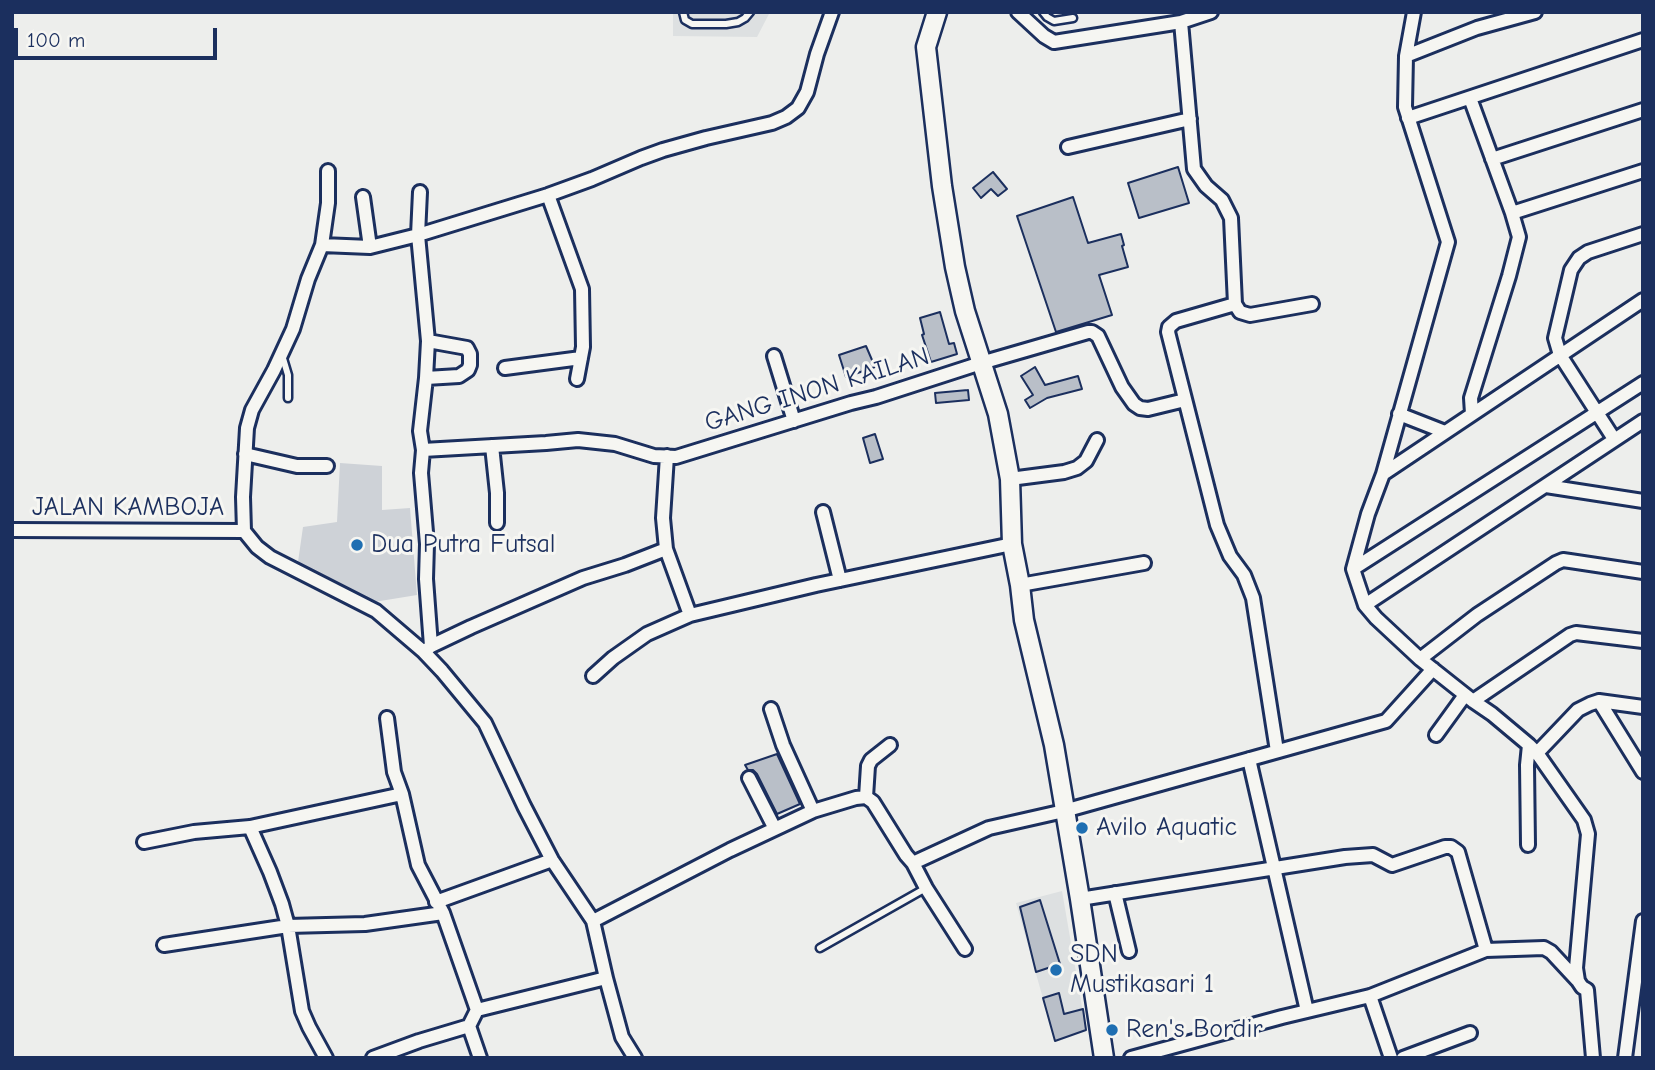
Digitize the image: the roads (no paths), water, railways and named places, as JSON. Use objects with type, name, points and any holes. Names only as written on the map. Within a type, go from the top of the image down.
[{"type":"main road","points":[[941,13],[926,47],[942,186],[958,285],[998,414],[1010,479],[1012,544],[1024,620],[1054,745],[1104,1058]]},
{"type":"street","points":[[322,245],[370,247],[418,235],[548,195],[663,150],[772,123],[786,117],[798,108],[807,92],[832,12]]},
{"type":"street","points":[[1018,12],[1054,42],[1181,22],[1211,12]]},
{"type":"street","points":[[1414,12],[1406,55],[1405,107],[1448,242],[1383,474],[1368,514],[1353,569],[1365,605],[1376,618],[1420,659],[1533,749],[1584,820],[1588,834],[1576,968],[1578,981]]},
{"type":"street","points":[[1477,28],[1479,12]]},
{"type":"street","points":[[1406,55],[1477,28],[1534,12]]},
{"type":"street","points":[[1181,22],[1194,169],[1206,186],[1222,200],[1231,218],[1235,304],[1240,312],[1250,315],[1312,304]]},
{"type":"street","points":[[1408,118],[1643,40]]},
{"type":"street","points":[[1470,98],[1519,237],[1471,398],[1472,414]]},
{"type":"street","points":[[1492,159],[1643,110]]},
{"type":"street","points":[[1068,147],[1190,119]]},
{"type":"street","points":[[328,171],[328,203],[322,245],[308,279],[293,330],[252,410],[247,428],[244,531],[257,547],[270,557],[376,611],[428,649],[442,671],[485,723],[552,860],[593,921],[622,1037],[635,1058]]},
{"type":"street","points":[[1512,213],[1643,171]]},
{"type":"street","points":[[420,192],[418,235],[428,341],[420,431],[427,544],[428,649]]},
{"type":"street","points":[[548,195],[582,289],[583,347],[577,379]]},
{"type":"street","points":[[363,197],[370,247]]},
{"type":"street","points":[[1615,439],[1560,355],[1555,338],[1571,270],[1579,258],[1588,252],[1643,234]]},
{"type":"street","points":[[1383,474],[1643,300]]},
{"type":"street","points":[[1235,304],[1176,321],[1169,327],[1168,332],[1217,525],[1230,556],[1244,575],[1253,598],[1277,751]]},
{"type":"street","name":"GANG INON KAILAN","points":[[667,456],[676,457],[981,363],[1092,332],[1098,336],[1122,387],[1134,404],[1148,409],[1185,400]]},
{"type":"street","points":[[426,378],[459,376],[468,370],[470,365],[467,348],[428,341]]},
{"type":"street","points":[[774,356],[794,421]]},
{"type":"street","points":[[505,368],[581,358]]},
{"type":"street","points":[[1353,569],[1643,383]]},
{"type":"street","points":[[1399,414],[1445,432]]},
{"type":"street","points":[[1365,605],[1643,421]]},
{"type":"street","points":[[423,450],[578,440],[615,444],[654,456],[667,456],[663,518],[666,549],[690,615]]},
{"type":"street","points":[[1010,479],[1077,468],[1086,461],[1097,440]]},
{"type":"street","points":[[492,446],[497,523]]},
{"type":"street","points":[[245,454],[297,466],[327,467]]},
{"type":"street","points":[[1546,486],[1643,501]]},
{"type":"street","points":[[823,512],[840,580]]},
{"type":"street","name":"JALAN KAMBOJA","points":[[12,530],[244,531]]},
{"type":"street","points":[[593,676],[647,634],[690,615],[1012,544]]},
{"type":"street","points":[[428,649],[508,610],[583,578],[666,549]]},
{"type":"street","points":[[1420,659],[1477,615],[1556,563],[1570,561],[1643,572]]},
{"type":"street","points":[[1020,585],[1144,563]]},
{"type":"street","points":[[1436,735],[1469,698],[1570,635],[1643,640]]},
{"type":"street","points":[[913,863],[989,828],[1064,811],[1387,721],[1433,669]]},
{"type":"street","points":[[1599,701],[1643,772]]},
{"type":"street","points":[[1528,845],[1527,765],[1533,749],[1578,710],[1590,704],[1599,701],[1643,707]]},
{"type":"street","points":[[771,709],[783,745],[813,811]]},
{"type":"street","points":[[387,718],[394,772],[402,793],[418,865],[440,908],[477,1010],[469,1026],[480,1058]]},
{"type":"street","points":[[866,797],[868,766],[890,745]]},
{"type":"street","points":[[1249,759],[1307,1012]]},
{"type":"street","points":[[749,778],[775,829]]},
{"type":"street","points":[[144,842],[194,832],[250,827],[402,793]]},
{"type":"street","points":[[593,921],[668,881],[813,811],[866,797],[873,802],[913,863],[965,949]]},
{"type":"street","points":[[250,827],[270,872],[288,926],[302,1011],[326,1058]]},
{"type":"street","points":[[1080,899],[1345,857],[1373,855],[1392,865],[1446,847],[1454,848],[1458,852],[1486,950]]},
{"type":"street","points":[[164,945],[288,926],[365,924],[440,908],[552,860]]},
{"type":"street","points":[[1115,893],[1129,951]]},
{"type":"street","points":[[1625,1058],[1638,994],[1643,921]]},
{"type":"street","points":[[1132,1058],[1370,996],[1486,950],[1544,948],[1587,990],[1593,1058]]},
{"type":"street","points":[[477,1010],[606,978]]},
{"type":"street","points":[[1370,996],[1391,1058]]},
{"type":"street","points":[[373,1058],[469,1026]]},
{"type":"street","points":[[1403,1058],[1470,1033]]},
{"type":"lane","points":[[683,12],[688,23],[703,24],[738,22],[746,19],[750,12]]},
{"type":"lane","points":[[1043,12],[1055,21],[1073,18]]},
{"type":"lane","points":[[282,354],[288,374],[288,398]]},
{"type":"lane","points":[[820,948],[926,888]]},
{"type":"place","name":"Dua Putra Futsal","points":[[357,545]]},
{"type":"place","name":"Avilo Aquatic","points":[[1082,828]]},
{"type":"place","name":"SDN Mustikasari 1","points":[[1056,970]]},
{"type":"place","name":"Ren's Bordir","points":[[1112,1030]]}]
